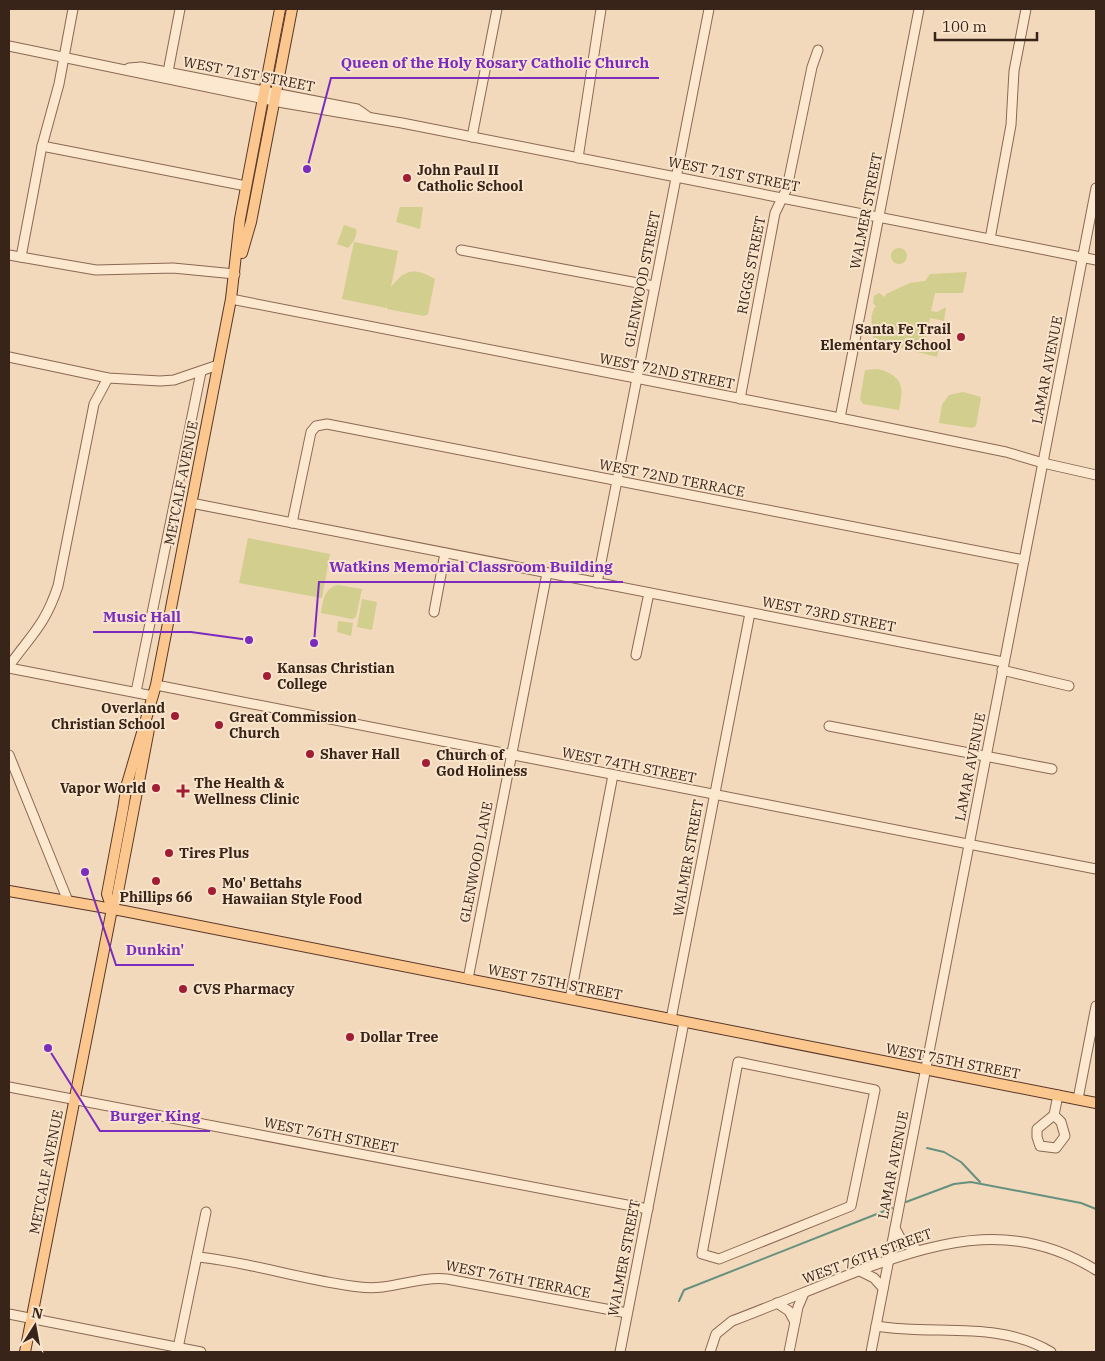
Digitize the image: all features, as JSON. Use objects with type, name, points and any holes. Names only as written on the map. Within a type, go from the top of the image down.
[{"type":"main road","name":"METCALF AVENUE","points":[[25,1352],[112,909],[117,897],[146,755],[156,685],[231,299],[240,220],[280,9]]},
{"type":"main road","name":"METCALF AVENUE","points":[[235,274],[251,222],[292,9]]},
{"type":"main road","name":"WEST 75TH STREET","points":[[9,891],[112,909],[1096,1103]]},
{"type":"street","points":[[21,257],[42,146],[65,56],[74,9]]},
{"type":"street","points":[[167,76],[180,9]]},
{"type":"street","points":[[472,137],[497,9]]},
{"type":"street","points":[[578,158],[601,9]]},
{"type":"street","name":"GLENWOOD STREET","points":[[597,583],[709,9]]},
{"type":"street","name":"WALMER STREET","points":[[840,418],[919,9]]},
{"type":"street","points":[[990,239],[1011,125],[1014,71],[1026,9]]},
{"type":"street","name":"WEST 71ST STREET","points":[[9,46],[124,68],[141,67],[167,76],[263,94],[360,117],[367,116],[1096,260]]},
{"type":"street","name":"RIGGS STREET","points":[[740,399],[775,213],[787,188],[812,67],[818,50]]},
{"type":"street","points":[[42,146],[246,186]]},
{"type":"street","name":"LAMAR AVENUE","points":[[870,1352],[1096,188]]},
{"type":"street","points":[[462,250],[654,286]]},
{"type":"street","points":[[9,254],[96,270],[173,268],[235,274]]},
{"type":"street","name":"WEST 72ND STREET","points":[[231,299],[840,418],[1006,452],[1043,463],[1096,474]]},
{"type":"street","points":[[9,357],[108,378],[160,382],[201,372],[218,365]]},
{"type":"street","points":[[136,692],[201,372]]},
{"type":"street","points":[[108,378],[94,404],[58,586],[52,606],[38,630],[9,667],[154,696]]},
{"type":"street","name":"WEST 72ND TERRACE","points":[[292,523],[310,437],[316,426],[327,424],[1024,560]]},
{"type":"street","name":"WEST 73RD STREET","points":[[191,502],[750,613],[1003,666],[1069,686]]},
{"type":"street","points":[[434,612],[445,553]]},
{"type":"street","name":"GLENWOOD LANE","points":[[468,979],[546,573]]},
{"type":"street","points":[[636,655],[649,593]]},
{"type":"street","name":"WALMER STREET","points":[[671,1019],[750,613]]},
{"type":"street","name":"WEST 74TH STREET","points":[[156,685],[713,796],[1096,869]]},
{"type":"street","points":[[828,726],[1052,770]]},
{"type":"street","points":[[9,758],[68,901]]},
{"type":"street","points":[[570,999],[613,775]]},
{"type":"street","points":[[1078,1099],[1096,1006]]},
{"type":"street","name":"WALMER STREET","points":[[620,1352],[684,1022]]},
{"type":"street","points":[[738,1062],[874,1090],[851,1206],[719,1259],[702,1254],[738,1062]]},
{"type":"street","name":"WEST 76TH STREET","points":[[9,1087],[648,1209]]},
{"type":"street","points":[[1054,1115],[1058,1095]]},
{"type":"street","points":[[178,1348],[206,1212]]},
{"type":"street","points":[[895,1228],[903,1243],[918,1250]]},
{"type":"street","name":"WEST 76TH STREET","points":[[710,1352],[714,1339],[724,1326],[732,1321],[889,1260],[918,1250],[962,1240],[1014,1240],[1051,1248],[1096,1270]]},
{"type":"street","name":"WEST 76TH TERRACE","points":[[197,1257],[359,1287],[389,1287],[421,1279],[447,1279],[627,1313]]},
{"type":"street","points":[[860,1271],[874,1278],[883,1288]]},
{"type":"street","points":[[789,1352],[795,1322],[804,1293]]},
{"type":"street","points":[[777,1304],[789,1311],[795,1322]]},
{"type":"street","points":[[9,1314],[201,1352]]},
{"type":"street","points":[[876,1326],[998,1333],[1022,1338],[1051,1352]]},
{"type":"shaded area","points":[[400,207],[423,207],[420,229],[396,222]]},
{"type":"shaded area","points":[[344,225],[356,229],[353,242],[348,248],[337,244]]},
{"type":"shaded area","points":[[354,242],[398,251],[391,287],[401,276],[410,272],[421,273],[435,279],[428,314],[424,316],[387,309],[387,306],[386,308],[342,299]]},
{"type":"shaded area","points":[[899,248],[907,256],[899,264],[891,256]]},
{"type":"shaded area","points":[[967,272],[963,293],[935,293],[931,311],[937,312],[946,307],[944,321],[930,318],[924,348],[940,344],[937,357],[873,341],[872,315],[876,306],[873,303],[874,296],[879,293],[885,297],[886,294],[910,283],[925,281],[930,274]]},
{"type":"shaded area","points":[[878,369],[893,375],[900,384],[899,410],[863,404],[860,399],[865,370]]},
{"type":"shaded area","points":[[963,392],[981,397],[976,426],[972,428],[939,423],[942,405],[949,395]]},
{"type":"shaded area","points":[[248,538],[330,554],[322,598],[239,583]]},
{"type":"shaded area","points":[[338,585],[362,589],[356,617],[352,619],[321,613],[327,592]]},
{"type":"shaded area","points":[[362,599],[377,602],[372,630],[357,627]]},
{"type":"shaded area","points":[[338,621],[353,623],[351,636],[337,632]]},
{"type":"waterway","points":[[927,1148],[944,1152],[961,1162],[980,1182]]},
{"type":"waterway","points":[[906,1202],[954,1184],[971,1182],[1081,1203],[1096,1209]]},
{"type":"waterway","points":[[679,1301],[684,1290],[892,1208]]},
{"type":"place","name":"Queen of the Holy Rosary Catholic Church","points":[[307,169]]},
{"type":"place","name":"John Paul II Catholic School","points":[[407,178]]},
{"type":"place","name":"Santa Fe Trail Elementary School","points":[[961,337]]},
{"type":"place","name":"Music Hall","points":[[249,640]]},
{"type":"place","name":"Watkins Memorial Classroom Building","points":[[314,643]]},
{"type":"place","name":"Kansas Christian College","points":[[267,676]]},
{"type":"place","name":"Overland Christian School","points":[[175,716]]},
{"type":"place","name":"Great Commission Church","points":[[219,725]]},
{"type":"place","name":"Shaver Hall","points":[[310,754]]},
{"type":"place","name":"Church of God Holiness","points":[[426,763]]},
{"type":"place","name":"Vapor World","points":[[156,788]]},
{"type":"place","name":"The Health & Wellness Clinic","points":[[183,791]]},
{"type":"place","name":"Tires Plus","points":[[169,853]]},
{"type":"place","name":"Dunkin'","points":[[85,872]]},
{"type":"place","name":"Phillips 66","points":[[156,881]]},
{"type":"place","name":"Mo' Bettahs Hawaiian Style Food","points":[[212,891]]},
{"type":"place","name":"CVS Pharmacy","points":[[183,989]]},
{"type":"place","name":"Dollar Tree","points":[[350,1037]]},
{"type":"place","name":"Burger King","points":[[48,1048]]}]
